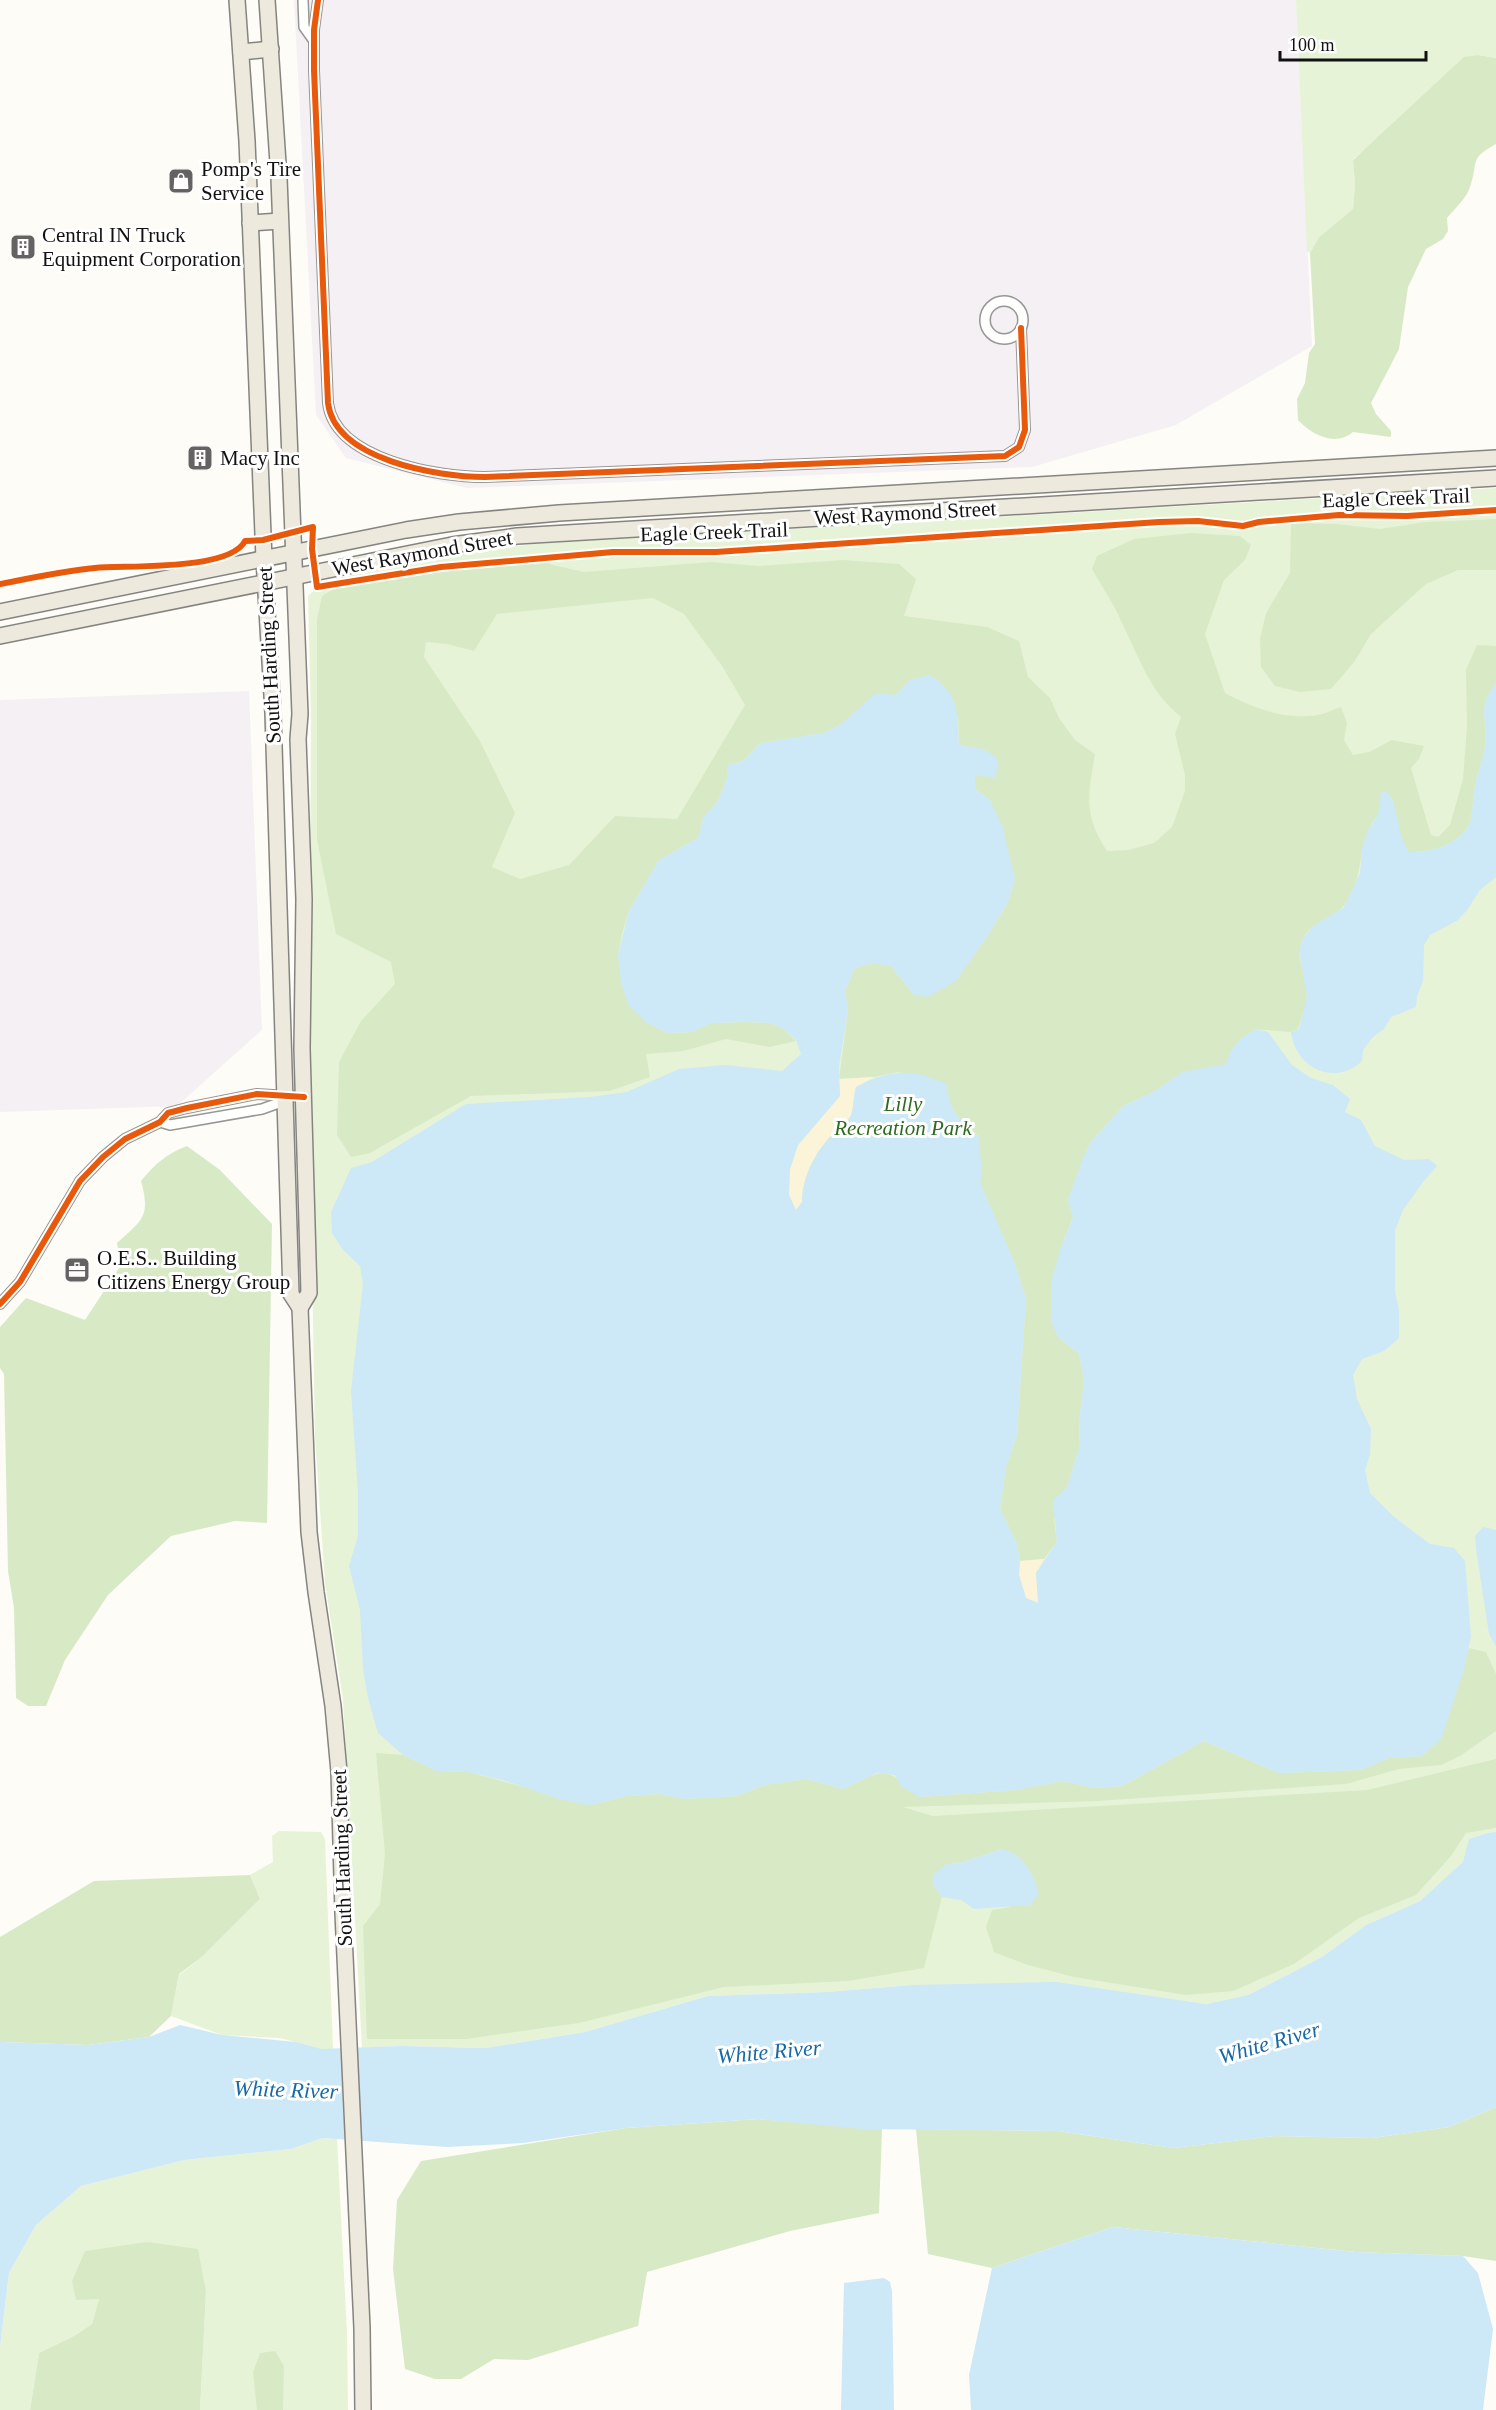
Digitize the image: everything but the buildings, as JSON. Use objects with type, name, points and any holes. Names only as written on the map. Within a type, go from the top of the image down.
[{"type":"main road","name":"South Harding Street","points":[[237,0],[250,223],[275,795],[291,1294],[300,1308],[307,1494],[316,1592],[337,1739],[358,2266],[363,2328],[363,2410]]},
{"type":"main road","name":"South Harding Street","points":[[267,0],[280,221],[300,714],[298,739],[304,899],[304,1097],[309,1293],[300,1308]]},
{"type":"main road","points":[[241,52],[271,49]]},
{"type":"main road","points":[[250,223],[280,221]]},
{"type":"main road","name":"West Raymond Street","points":[[0,612],[406,530],[504,517],[1496,458]]},
{"type":"main road","name":"West Raymond Street","points":[[0,636],[452,545],[517,536],[1496,478]]},
{"type":"main road","points":[[985,488],[987,508]]},
{"type":"main road","points":[[275,795],[300,797]]},
{"type":"street","points":[[303,0],[304,27],[314,41]]},
{"type":"street","points":[[318,0],[314,41],[329,410],[336,427],[347,438],[383,457],[433,473],[485,477],[1005,456],[1016,451],[1024,437],[1022,354],[1021,328],[1023,316],[1016,306],[1005,301],[993,304],[986,317],[987,328],[995,336],[1010,338],[1022,354]]},
{"type":"street","points":[[1010,338],[1021,328]]},
{"type":"street","points":[[0,1304],[20,1282],[89,1170],[125,1139],[160,1122],[168,1113],[256,1094],[304,1097]]},
{"type":"street","points":[[160,1122],[170,1125],[262,1109],[276,1104],[285,1097]]},
{"type":"shaded area","points":[[294,0],[1296,0],[1312,346],[1176,425],[1032,467],[467,488],[346,458],[316,415]]},
{"type":"shaded area","points":[[249,691],[262,1030],[177,1106],[0,1112],[0,700]]},
{"type":"green space","points":[[1296,0],[1496,0],[1496,58],[1478,55],[1353,159],[1355,184],[1353,209],[1319,237],[1310,253],[1307,251]]},
{"type":"green space","points":[[1478,55],[1496,58],[1496,144],[1478,158],[1468,191],[1447,218],[1448,231],[1443,239],[1426,249],[1408,287],[1399,349],[1371,403],[1376,414],[1391,431],[1391,437],[1353,432],[1339,439],[1324,437],[1310,430],[1298,420],[1297,399],[1305,383],[1309,353],[1315,344],[1310,253],[1319,237],[1353,209],[1355,184],[1353,160],[1464,57]]},
{"type":"green space","name":"Lilly Recreation Park","points":[[1496,488],[1496,1832],[1470,1839],[1464,1862],[1420,1901],[1366,1925],[1322,1957],[1248,1995],[1206,2004],[1132,1994],[912,1985],[827,1992],[708,1996],[585,2032],[486,2048],[400,2046],[362,2048],[343,1699],[325,1583],[315,1436],[309,1086],[311,719],[308,596],[322,582],[361,573],[474,551],[534,544]]},
{"type":"green space","points":[[1496,519],[1496,570],[1458,570],[1426,584],[1371,634],[1355,661],[1331,689],[1300,692],[1275,686],[1261,667],[1260,639],[1266,613],[1290,573],[1291,523],[1337,524],[1380,529],[1425,522]]},
{"type":"green space","points":[[1191,533],[1240,536],[1251,545],[1245,560],[1224,580],[1205,634],[1225,693],[1255,707],[1288,715],[1314,716],[1341,707],[1347,723],[1344,740],[1353,755],[1369,752],[1392,740],[1424,746],[1419,759],[1411,768],[1431,835],[1438,837],[1450,825],[1463,779],[1467,726],[1466,670],[1477,645],[1496,646],[1496,684],[1486,699],[1484,713],[1486,736],[1468,827],[1455,840],[1446,845],[1428,851],[1409,852],[1401,840],[1392,798],[1368,831],[1355,886],[1344,905],[1339,911],[1313,927],[1303,939],[1300,957],[1307,993],[1298,1029],[1291,1032],[1255,1029],[1226,1064],[1123,1106],[1090,1143],[1068,1200],[1073,1217],[1061,1247],[1058,1337],[1079,1354],[1084,1380],[1079,1449],[1054,1519],[1057,1542],[1044,1559],[1020,1561],[1017,1544],[1000,1509],[1006,1467],[1017,1435],[1026,1299],[1015,1264],[979,1182],[979,1137],[959,1118],[948,1101],[899,1072],[874,1077],[839,1079],[848,1010],[845,991],[855,968],[872,963],[891,966],[914,995],[985,940],[1008,902],[1015,879],[1010,860],[990,800],[975,789],[974,775],[983,749],[959,745],[958,719],[910,680],[896,695],[854,714],[824,733],[760,743],[743,761],[727,765],[727,778],[718,801],[703,818],[698,838],[659,860],[629,911],[618,955],[647,1023],[668,1033],[693,1032],[710,1023],[771,1023],[785,1030],[796,1041],[770,1047],[726,1039],[684,1051],[646,1054],[650,1077],[610,1091],[471,1096],[370,1153],[351,1157],[337,1135],[339,1062],[361,1021],[395,984],[391,962],[336,934],[317,840],[317,619],[322,596],[338,586],[408,569],[531,556],[553,565],[584,572],[711,562],[759,566],[843,560],[899,564],[916,579],[904,616],[987,627],[1019,641],[1028,677],[1050,698],[1059,718],[1075,740],[1095,754],[1089,804],[1099,838],[1107,851],[1128,850],[1154,843],[1172,827],[1185,791],[1185,775],[1175,734],[1181,717],[1153,685],[1092,569],[1097,556],[1134,539]],"holes":[[[653,598],[684,614],[722,666],[745,705],[677,819],[615,816],[569,865],[520,879],[492,867],[515,813],[480,741],[424,657],[426,642],[447,644],[474,651],[497,614]]]},
{"type":"green space","points":[[187,1146],[220,1170],[272,1224],[267,1523],[235,1521],[171,1536],[108,1595],[65,1660],[46,1706],[28,1706],[16,1698],[14,1608],[8,1571],[4,1374],[0,1368],[0,1327],[26,1298],[85,1320],[121,1265],[117,1243],[133,1229],[142,1217],[145,1203],[141,1181],[161,1160]]},
{"type":"green space","points":[[1469,1648],[1486,1652],[1496,1674],[1496,1731],[1460,1756],[1441,1765],[1399,1769],[1346,1784],[1098,1801],[903,1807],[933,1816],[1367,1790],[1496,1759],[1496,1828],[1466,1833],[1451,1856],[1416,1895],[1359,1918],[1294,1964],[1233,1991],[1186,1995],[1074,1977],[1028,1965],[994,1952],[986,1927],[992,1910],[1010,1907],[1002,1849],[963,1862],[945,1865],[932,1883],[942,1897],[924,1968],[848,1981],[724,1987],[579,2023],[466,2039],[367,2039],[363,1926],[380,1904],[385,1854],[376,1753],[403,1755],[437,1771],[469,1772],[590,1805],[627,1796],[659,1794],[685,1799],[737,1796],[764,1785],[807,1779],[843,1789],[876,1774],[891,1775],[899,1779],[920,1797],[1016,1790],[1063,1781],[1095,1788],[1122,1786],[1204,1741],[1279,1773],[1361,1770],[1389,1758],[1422,1756],[1440,1739]]},
{"type":"green space","points":[[279,1831],[321,1832],[325,1839],[333,2049],[322,2049],[280,2038],[222,2035],[171,2016],[179,1975],[203,1956],[260,1899],[250,1875],[273,1862],[272,1836]]},
{"type":"green space","points":[[250,1875],[260,1899],[203,1956],[179,1974],[171,2016],[149,2037],[88,2045],[0,2042],[0,1937],[94,1881]]},
{"type":"green space","points":[[1496,2107],[1496,2261],[1463,2256],[1356,2252],[1113,2227],[992,2268],[928,2254],[916,2129],[1058,2131],[1174,2148],[1274,2136],[1372,2138],[1449,2127]]},
{"type":"green space","points":[[758,2119],[882,2129],[879,2213],[790,2231],[647,2272],[638,2326],[528,2360],[494,2359],[461,2379],[435,2379],[405,2369],[393,2269],[397,2200],[421,2161],[626,2128]]},
{"type":"green space","points":[[323,2138],[337,2139],[347,2333],[348,2410],[200,2410],[206,2292],[99,2299],[92,2324],[74,2336],[39,2353],[30,2410],[0,2410],[0,2347],[9,2273],[36,2225],[81,2186],[184,2160],[291,2149]]},
{"type":"green space","points":[[147,2242],[198,2249],[206,2292],[200,2410],[30,2410],[39,2353],[74,2336],[92,2324],[99,2299],[76,2300],[72,2281],[85,2251]]},
{"type":"green space","points":[[275,2351],[284,2366],[283,2410],[257,2410],[253,2372],[260,2353]]},
{"type":"sand","points":[[874,1077],[856,1087],[851,1116],[832,1134],[817,1153],[802,1191],[802,1202],[796,1211],[789,1195],[790,1169],[798,1145],[840,1096],[839,1079]]},
{"type":"sand","points":[[1044,1559],[1036,1573],[1039,1603],[1026,1598],[1019,1575],[1020,1561]]},
{"type":"water","points":[[930,675],[947,689],[952,697],[957,713],[959,745],[983,749],[998,758],[996,778],[975,775],[975,789],[990,800],[1003,828],[1015,879],[1008,902],[956,981],[928,997],[914,995],[891,966],[872,963],[855,968],[845,991],[848,1010],[839,1067],[840,1096],[798,1145],[790,1169],[789,1195],[796,1210],[802,1202],[804,1183],[816,1155],[851,1115],[856,1087],[880,1077],[901,1073],[923,1075],[947,1084],[950,1101],[956,1114],[979,1137],[982,1175],[980,1182],[1015,1264],[1026,1299],[1017,1435],[1006,1467],[1000,1509],[1017,1544],[1020,1561],[1019,1575],[1026,1598],[1038,1603],[1036,1573],[1057,1542],[1053,1500],[1067,1487],[1079,1449],[1084,1380],[1079,1354],[1058,1337],[1051,1321],[1051,1282],[1061,1247],[1073,1218],[1068,1200],[1090,1143],[1123,1106],[1153,1092],[1183,1072],[1226,1064],[1237,1043],[1256,1029],[1268,1032],[1292,1065],[1311,1078],[1333,1085],[1350,1099],[1345,1112],[1361,1120],[1375,1146],[1404,1160],[1429,1159],[1437,1166],[1403,1210],[1395,1230],[1395,1291],[1399,1310],[1399,1338],[1384,1351],[1362,1359],[1353,1375],[1357,1399],[1371,1429],[1370,1455],[1365,1470],[1370,1493],[1393,1516],[1430,1544],[1454,1548],[1465,1561],[1471,1637],[1463,1673],[1441,1739],[1422,1756],[1389,1758],[1361,1770],[1279,1773],[1204,1741],[1122,1786],[1095,1788],[1063,1781],[1016,1790],[920,1797],[902,1787],[895,1775],[877,1773],[843,1789],[807,1779],[764,1785],[737,1796],[685,1799],[659,1794],[627,1796],[590,1805],[559,1799],[506,1781],[469,1772],[437,1771],[403,1755],[378,1733],[368,1698],[363,1669],[360,1610],[349,1566],[358,1536],[358,1493],[351,1391],[363,1284],[360,1266],[343,1250],[332,1233],[331,1212],[351,1168],[372,1162],[466,1104],[590,1097],[627,1092],[679,1069],[725,1065],[782,1071],[801,1054],[796,1040],[785,1030],[771,1023],[711,1023],[693,1032],[668,1033],[647,1023],[629,1006],[621,983],[618,955],[629,911],[659,860],[698,838],[703,818],[718,801],[727,778],[727,765],[743,761],[760,743],[824,733],[841,724],[876,693],[896,695],[910,680]]},
{"type":"water","points":[[1496,684],[1496,877],[1480,890],[1458,920],[1430,935],[1424,945],[1423,981],[1417,996],[1416,1007],[1391,1017],[1384,1029],[1373,1037],[1363,1050],[1362,1061],[1351,1069],[1329,1073],[1318,1070],[1300,1055],[1294,1045],[1291,1032],[1299,1029],[1307,997],[1299,950],[1303,939],[1312,927],[1343,908],[1349,897],[1360,873],[1362,848],[1368,830],[1378,815],[1381,792],[1387,791],[1391,798],[1401,836],[1409,852],[1428,851],[1446,845],[1455,840],[1468,827],[1486,736],[1484,713],[1486,699]]},
{"type":"water","points":[[1483,1527],[1496,1530],[1496,1646],[1489,1634],[1476,1549],[1475,1536]]},
{"type":"water","name":"White River","points":[[1496,1832],[1496,2107],[1449,2127],[1372,2138],[1274,2136],[1174,2148],[1058,2131],[863,2129],[758,2119],[626,2128],[523,2143],[447,2147],[323,2138],[291,2149],[184,2160],[81,2186],[36,2225],[9,2273],[0,2347],[0,2042],[88,2045],[149,2037],[180,2025],[222,2035],[296,2042],[322,2049],[400,2046],[486,2048],[585,2032],[708,1996],[827,1992],[912,1985],[1056,1982],[1206,2004],[1248,1995],[1322,1957],[1366,1925],[1420,1901],[1463,1862],[1469,1839]]},
{"type":"water","points":[[1002,1849],[1022,1860],[1034,1879],[1039,1894],[1030,1905],[974,1909],[961,1900],[942,1897],[932,1883],[935,1873],[945,1865],[963,1862]]},
{"type":"water","points":[[1113,2227],[1356,2252],[1463,2256],[1478,2273],[1493,2329],[1483,2410],[971,2410],[969,2375],[992,2268]]},
{"type":"water","points":[[884,2278],[890,2282],[892,2291],[894,2410],[841,2410],[844,2283]]},
{"type":"cycle path","points":[[318,0],[314,30],[314,70],[328,403],[335,423],[349,439],[368,451],[417,469],[485,477],[1005,456],[1019,447],[1025,430],[1021,328]]},
{"type":"cycle path","name":"Eagle Creek Trail","points":[[0,584],[83,569],[199,562],[236,551],[245,541],[263,540],[313,527],[312,549],[317,587],[441,567],[613,552],[716,552],[1159,522],[1198,521],[1243,526],[1259,522],[1339,515],[1407,516],[1496,510]]},
{"type":"cycle path","points":[[0,1304],[20,1282],[80,1181],[103,1157],[125,1139],[160,1122],[168,1113],[187,1108],[257,1094],[304,1097]]},
{"type":"place","name":"Pomp's Tire Service","points":[[181,181]]},
{"type":"place","name":"Central IN Truck Equipment Corporation","points":[[23,247]]},
{"type":"place","name":"Macy Inc","points":[[200,458]]},
{"type":"place","name":"O.E.S.. Building Citizens Energy Group","points":[[77,1270]]}]
